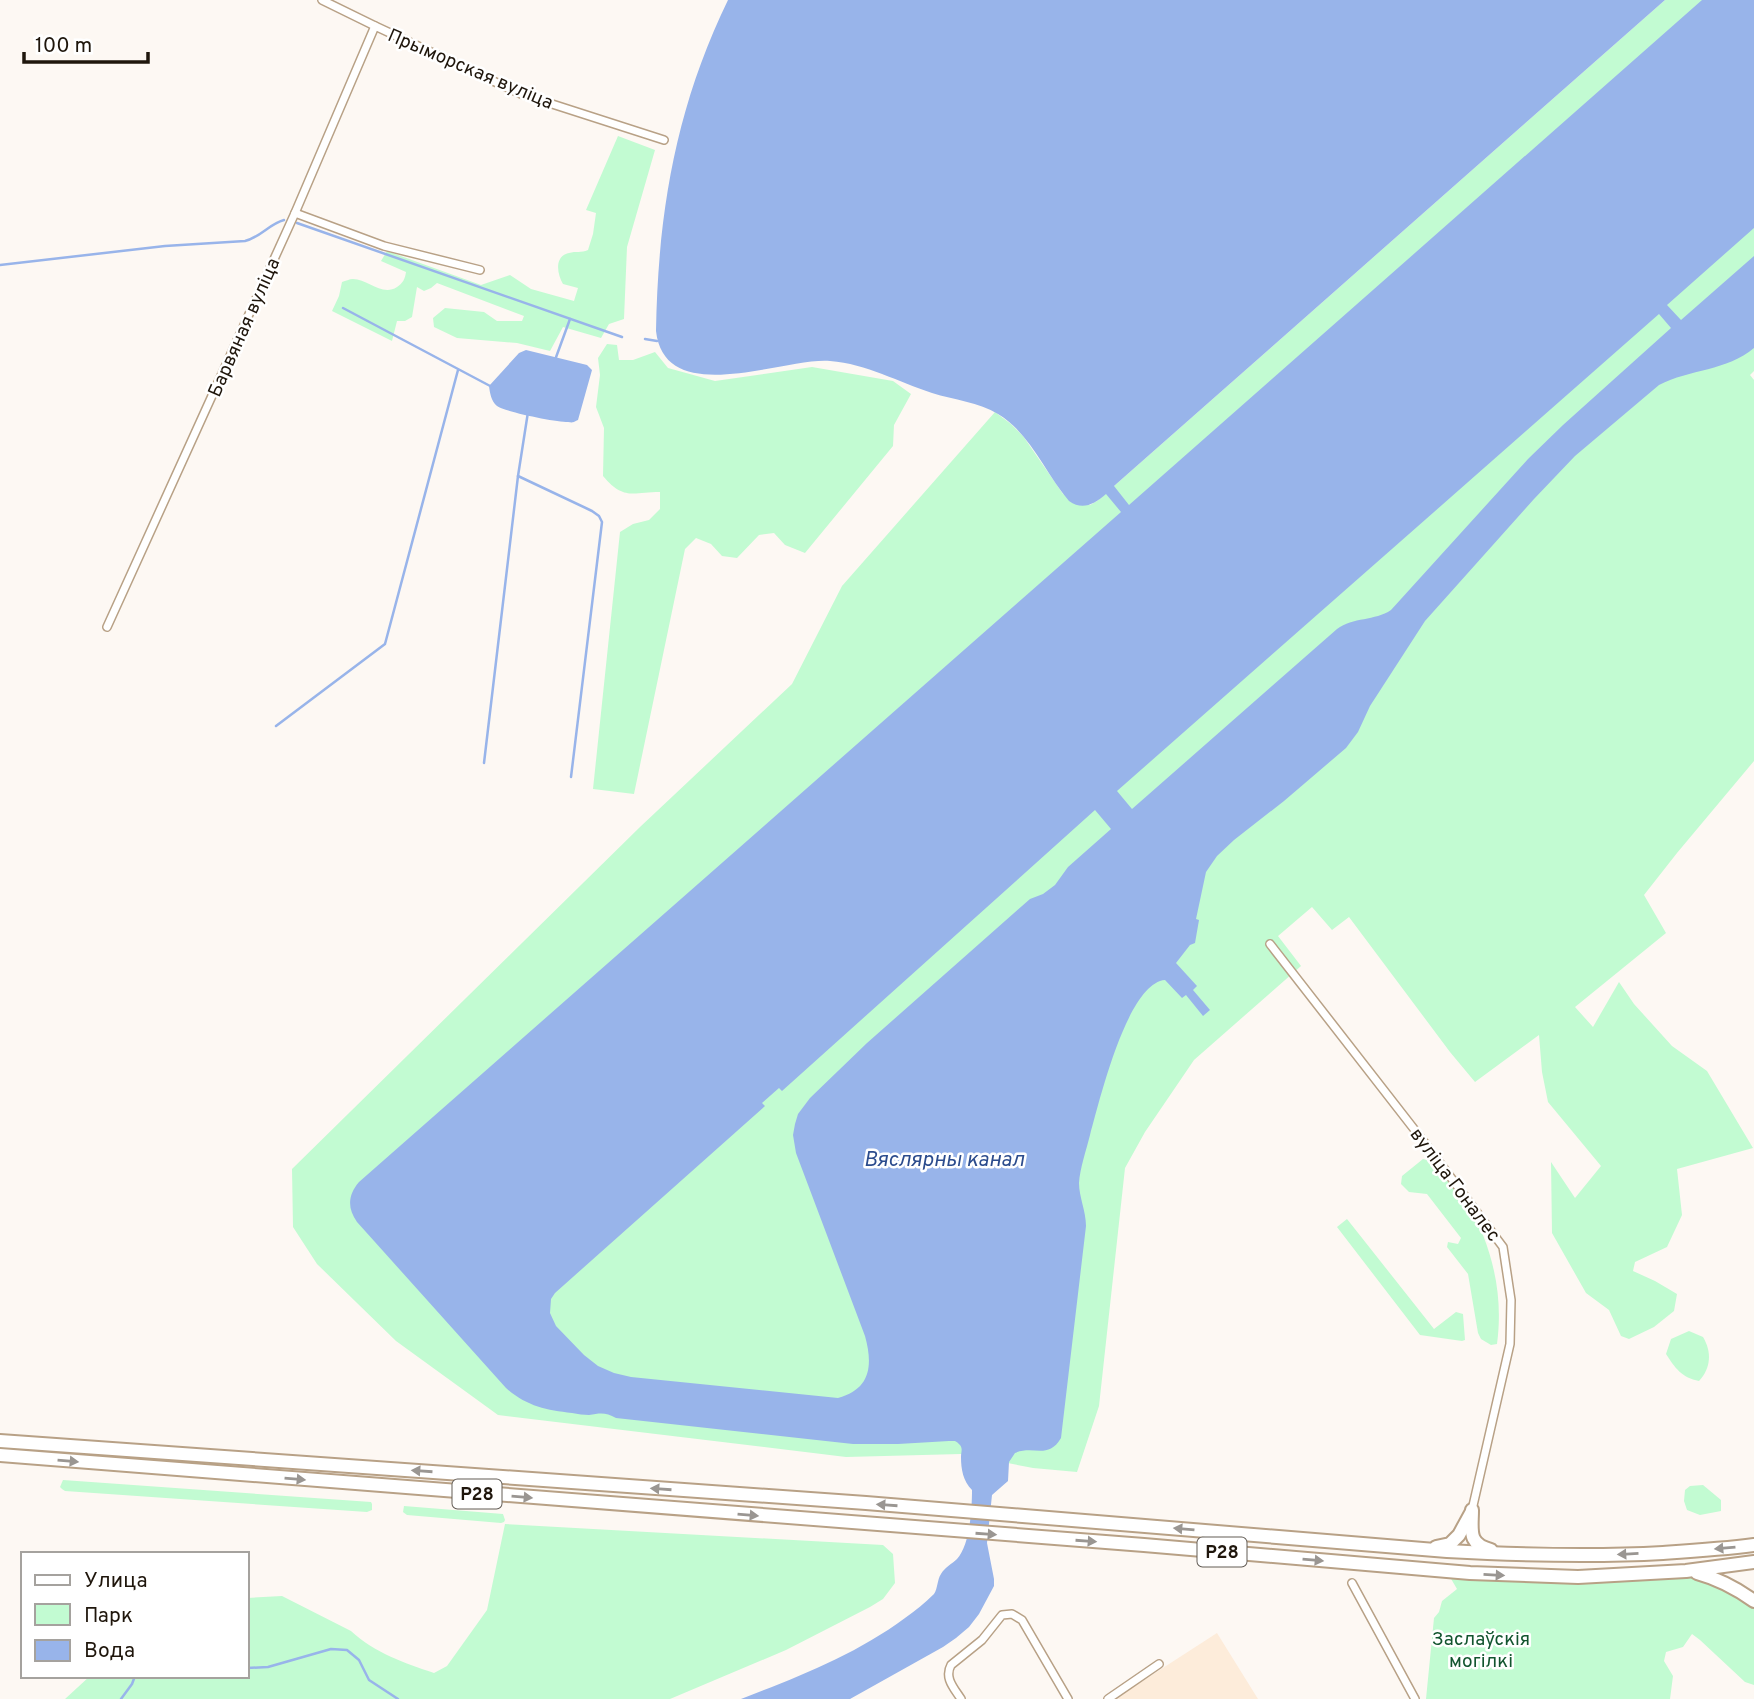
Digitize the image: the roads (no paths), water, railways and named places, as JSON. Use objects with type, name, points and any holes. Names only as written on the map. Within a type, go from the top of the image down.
[{"type":"highway","points":[[0,1436],[42,1444]]},
{"type":"highway","name":"Р28","points":[[0,1441],[956,1510],[1512,1555],[1616,1555],[1754,1545]]},
{"type":"highway","name":"Р28","points":[[0,1455],[1521,1576],[1578,1577],[1686,1571],[1754,1562]]},
{"type":"highway","points":[[1423,1549],[1450,1544],[1459,1535],[1472,1510]]},
{"type":"highway","points":[[1472,1510],[1472,1535],[1475,1542],[1483,1548],[1512,1555]]},
{"type":"highway","points":[[1686,1571],[1724,1581],[1754,1601]]},
{"type":"street","name":"Прыморская вуліца","points":[[322,0],[521,94],[664,140]]},
{"type":"street","name":"Барвяная вуліца","points":[[107,627],[295,213],[375,26]]},
{"type":"street","points":[[295,213],[384,246],[480,270]]},
{"type":"street","name":"вуліца Гоналес","points":[[1270,944],[1503,1247],[1511,1300],[1510,1344],[1472,1510]]},
{"type":"street","points":[[1352,1583],[1415,1699]]},
{"type":"street","points":[[961,1699],[948,1678],[948,1669],[982,1640],[1002,1615],[1008,1614],[1017,1615],[1022,1620],[1068,1699]]},
{"type":"street","points":[[1108,1699],[1159,1664]]},
{"type":"water","name":"Вяслярны канал","points":[[728,0],[1665,0],[1114,486],[1129,505],[1702,0],[1754,0],[1754,228],[1667,305],[1681,320],[1754,256],[1754,348],[1720,366],[1659,385],[1575,456],[1425,621],[1346,748],[1234,840],[1217,856],[1206,872],[1196,919],[1199,920],[1195,943],[1190,945],[1176,963],[1197,986],[1193,990],[1210,1010],[1203,1016],[1186,995],[1182,998],[1165,980],[1151,986],[1127,1022],[1117,1047],[1083,1159],[1079,1183],[1086,1226],[1061,1438],[1056,1445],[1046,1450],[1015,1453],[1009,1462],[1008,1481],[992,1495],[987,1543],[994,1586],[969,1627],[943,1647],[850,1699],[741,1699],[846,1654],[886,1631],[934,1594],[941,1574],[961,1553],[969,1526],[972,1490],[963,1475],[962,1449],[959,1443],[853,1444],[616,1418],[603,1414],[583,1415],[537,1406],[506,1388],[357,1222],[350,1207],[351,1197],[359,1182],[1121,512],[1106,494],[1084,506],[1069,501],[1019,432],[998,414],[983,407],[844,363],[810,362],[757,371],[703,374],[681,368],[664,355],[656,331],[666,202],[683,120],[710,40]],"holes":[[[1659,314],[1671,328],[1528,459],[1391,610],[1337,629],[1132,809],[1117,791]],[[1095,810],[1111,829],[1068,867],[1055,885],[1030,899],[867,1043],[810,1098],[798,1114],[793,1135],[796,1153],[865,1336],[869,1366],[857,1389],[838,1398],[631,1377],[598,1366],[584,1355],[556,1326],[550,1313],[551,1299],[555,1293],[765,1106],[762,1103],[779,1088],[782,1091]]]},
{"type":"water","points":[[526,350],[587,365],[592,370],[578,420],[571,422],[543,419],[510,411],[495,404],[489,386],[519,353]]},
{"type":"waterway","points":[[0,265],[165,246],[245,241],[284,220]]},
{"type":"waterway","points":[[297,223],[622,337]]},
{"type":"waterway","points":[[343,308],[492,387]]},
{"type":"waterway","points":[[555,360],[570,319]]},
{"type":"waterway","points":[[645,339],[657,341]]},
{"type":"waterway","points":[[276,726],[385,644],[458,370]]},
{"type":"waterway","points":[[484,763],[528,412]]},
{"type":"waterway","points":[[518,476],[592,511],[602,522],[571,777]]},
{"type":"waterway","points":[[248,1668],[268,1667],[331,1649],[347,1650],[359,1660],[369,1680],[398,1699]]},
{"type":"waterway","points":[[121,1699],[134,1678]]},
{"type":"park label","name":"Заслаўскія могілкі","points":[[1481,1649]]}]
